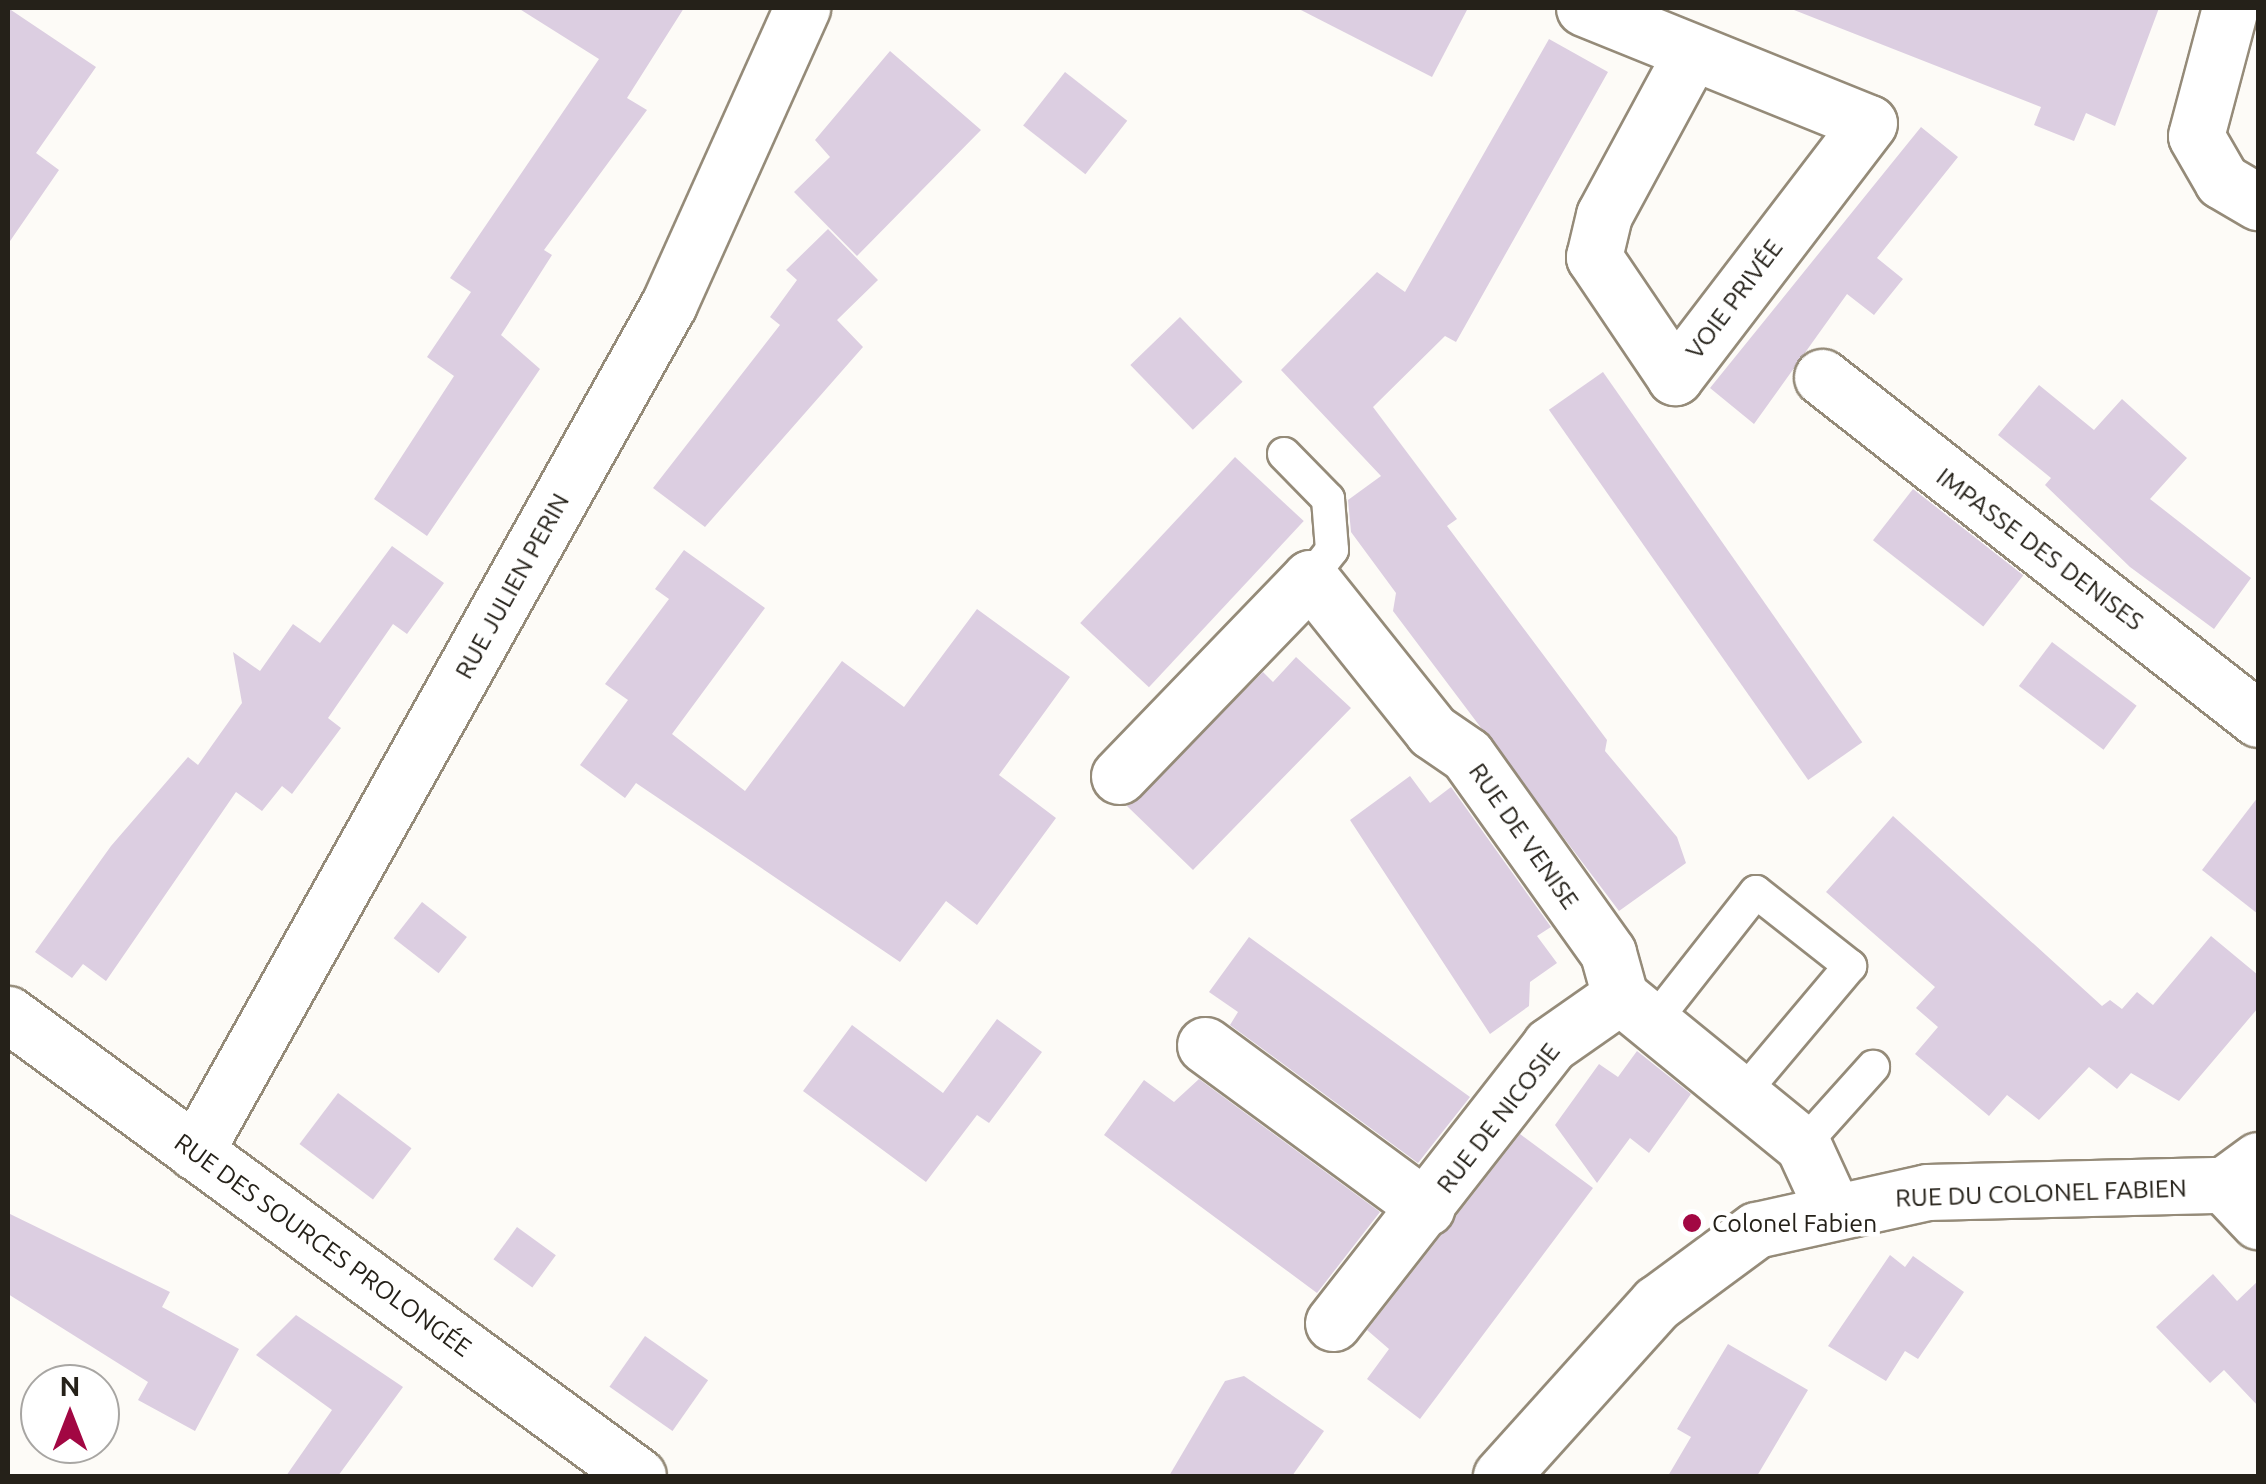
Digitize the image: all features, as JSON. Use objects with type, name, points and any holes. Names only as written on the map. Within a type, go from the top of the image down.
[{"type":"street","name":"RUE JULIEN PERIN","points":[[195,1152],[668,304],[802,8]]},
{"type":"street","name":"VOIE PRIVÉE","points":[[1584,8],[1868,123],[1675,378],[1594,257],[1604,215],[1692,52]]},
{"type":"street","points":[[2230,8],[2196,136],[2222,181],[2258,202]]},
{"type":"street","name":"IMPASSE DES DENISES","points":[[1822,378],[2258,719]]},
{"type":"street","points":[[1119,776],[1310,578]]},
{"type":"street","name":"RUE DE VENISE","points":[[1310,578],[1432,730],[1467,755],[1608,953],[1636,1010]]},
{"type":"street","points":[[1636,1010],[1744,1092],[1803,1145],[1831,1206]]},
{"type":"street","name":"RUE DE NICOSIE","points":[[1332,1322],[1392,1238],[1427,1208],[1550,1045],[1636,1010]]},
{"type":"street","name":"RUE DES SOURCES PROLONGÉE","points":[[8,1014],[638,1476]]},
{"type":"street","name":"RUE DE NICOSIE","points":[[1205,1045],[1427,1208]]},
{"type":"street","name":"RUE DU COLONEL FABIEN","points":[[1502,1476],[1701,1266],[1756,1230],[1831,1206],[1926,1192],[2247,1189]]},
{"type":"lane","points":[[1284,454],[1328,499],[1332,550],[1310,578]]},
{"type":"lane","points":[[1636,1010],[1756,892],[1850,966],[1744,1092]]},
{"type":"lane","points":[[1803,1145],[1873,1067]]},
{"type":"building","points":[[8,8],[96,67],[36,153],[59,170],[8,244]]},
{"type":"building","points":[[518,8],[684,8],[627,98],[647,110],[544,250],[552,255],[501,335],[540,369],[427,536],[374,499],[454,376],[427,357],[471,292],[450,278],[599,59]]},
{"type":"building","points":[[1297,8],[1468,8],[1432,77]]},
{"type":"building","points":[[2159,8],[2115,126],[2086,113],[2074,141],[2034,125],[2041,107],[1794,10]]},
{"type":"building","points":[[1549,39],[1608,72],[1456,342],[1445,336],[1373,407],[1457,519],[1447,526],[1607,740],[1605,751],[1677,837],[1686,863],[1619,911],[1393,611],[1396,593],[1351,532],[1348,500],[1381,476],[1281,370],[1377,272],[1405,292]]},
{"type":"building","points":[[890,51],[981,130],[857,256],[794,192],[830,157],[815,140]]},
{"type":"building","points":[[1065,72],[1127,121],[1085,174],[1023,126]]},
{"type":"building","points":[[1921,127],[1958,157],[1877,258],[1903,279],[1874,315],[1847,294],[1754,424],[1710,388]]},
{"type":"building","points":[[828,229],[878,280],[837,320],[863,347],[705,527],[653,488],[780,325],[770,317],[797,280],[786,270]]},
{"type":"building","points":[[1180,317],[1243,382],[1193,430],[1130,365]]},
{"type":"building","points":[[1603,372],[1862,742],[1808,780],[1549,410]]},
{"type":"building","points":[[2039,385],[2094,430],[2122,399],[2187,458],[2150,499],[2251,578],[2214,629],[2130,567],[2045,485],[2051,478],[1998,435]]},
{"type":"building","points":[[1235,457],[1304,521],[1149,687],[1080,623]]},
{"type":"building","points":[[1913,489],[2023,575],[1983,626],[1873,540]]},
{"type":"building","points":[[392,546],[444,583],[407,634],[393,624],[328,718],[341,728],[292,794],[282,786],[262,811],[236,792],[106,981],[83,964],[72,978],[35,952],[111,846],[188,757],[198,765],[242,703],[233,652],[260,671],[293,624],[320,643]]},
{"type":"building","points":[[684,550],[765,608],[672,734],[745,791],[842,661],[904,707],[977,609],[1070,677],[999,775],[1056,818],[977,925],[946,901],[900,962],[636,783],[625,798],[580,765],[628,700],[605,684],[669,599],[655,589]]},
{"type":"building","points":[[2052,642],[2137,706],[2104,750],[2019,686]]},
{"type":"building","points":[[1296,657],[1351,708],[1193,870],[1127,806],[1263,672],[1273,682]]},
{"type":"building","points":[[1410,776],[1430,803],[1451,787],[1551,927],[1537,936],[1557,963],[1530,982],[1529,1006],[1490,1034],[1350,820]]},
{"type":"building","points":[[2258,797],[2258,914],[2202,870]]},
{"type":"building","points":[[1893,816],[2102,1006],[2110,1000],[2122,1009],[2137,992],[2153,1005],[2211,936],[2258,975],[2258,1008],[2179,1101],[2131,1073],[2117,1089],[2089,1067],[2039,1120],[2007,1095],[1989,1116],[1915,1054],[1938,1027],[1916,1008],[1935,987],[1826,892]]},
{"type":"building","points":[[422,902],[467,937],[439,973],[394,938]]},
{"type":"building","points":[[1249,937],[1470,1097],[1418,1163],[1230,1025],[1238,1012],[1209,992]]},
{"type":"building","points":[[997,1019],[1042,1052],[989,1123],[977,1115],[926,1182],[803,1091],[852,1025],[943,1093]]},
{"type":"building","points":[[1637,1051],[1691,1094],[1649,1153],[1630,1138],[1597,1183],[1555,1125],[1599,1064],[1618,1077]]},
{"type":"building","points":[[1199,1079],[1380,1212],[1317,1293],[1104,1135],[1144,1080],[1174,1102]]},
{"type":"building","points":[[338,1093],[411,1148],[373,1199],[299,1144]]},
{"type":"building","points":[[1520,1134],[1593,1188],[1420,1419],[1367,1379],[1389,1349],[1367,1330]]},
{"type":"building","points":[[8,1213],[170,1292],[162,1307],[239,1349],[195,1431],[138,1400],[148,1382],[8,1294]]},
{"type":"building","points":[[517,1227],[556,1255],[532,1288],[493,1259]]},
{"type":"building","points":[[1890,1255],[1905,1267],[1913,1256],[1964,1292],[1918,1359],[1905,1351],[1886,1381],[1828,1346]]},
{"type":"building","points":[[2213,1274],[2237,1301],[2258,1281],[2258,1406],[2224,1370],[2210,1383],[2156,1327]]},
{"type":"building","points":[[296,1315],[403,1387],[338,1476],[286,1476],[332,1410],[256,1355]]},
{"type":"building","points":[[645,1336],[708,1380],[673,1431],[609,1387]]},
{"type":"building","points":[[1728,1344],[1808,1390],[1757,1476],[1668,1476],[1691,1437],[1677,1429]]},
{"type":"building","points":[[1244,1376],[1324,1431],[1292,1476],[1169,1476],[1225,1381]]},
{"type":"place","name":"Colonel Fabien","points":[[1692,1223]]}]
